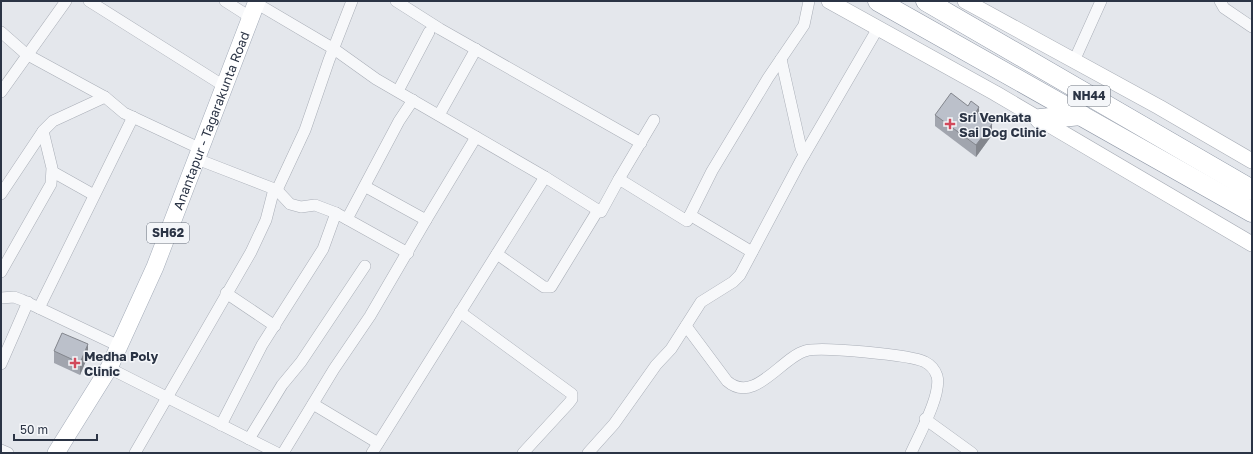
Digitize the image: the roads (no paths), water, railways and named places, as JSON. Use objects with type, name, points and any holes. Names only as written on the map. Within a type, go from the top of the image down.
[{"type":"highway","name":"NH44","points":[[878,1],[1252,212]]},
{"type":"highway","name":"NH44","points":[[926,1],[1252,190]]},
{"type":"highway","points":[[1040,119],[1081,115]]},
{"type":"main road","name":"Anantapur - Tagarakunta Road","points":[[56,453],[109,368],[155,267],[254,7]]},
{"type":"street","points":[[1,92],[66,1]]},
{"type":"street","points":[[89,1],[224,86]]},
{"type":"street","points":[[226,1],[254,7],[334,49],[376,79],[545,177],[601,212],[654,120]]},
{"type":"street","points":[[135,453],[264,226],[276,190],[305,130],[352,1]]},
{"type":"street","points":[[396,1],[440,29],[641,143]]},
{"type":"street","points":[[619,179],[687,221],[712,171],[781,59],[804,25],[809,1]]},
{"type":"street","points":[[829,1],[1040,119],[1252,244]]},
{"type":"street","points":[[965,1],[1252,161]]},
{"type":"street","points":[[1074,61],[1101,1]]},
{"type":"street","points":[[1220,1],[1224,8],[1252,27]]},
{"type":"street","points":[[588,453],[614,424],[656,365],[672,349],[703,299],[715,294],[737,279],[804,155],[878,28]]},
{"type":"street","points":[[1,32],[28,55],[105,97],[124,113],[199,154],[276,190],[290,204],[301,207],[316,205],[336,213],[408,253]]},
{"type":"street","points":[[398,91],[429,32]]},
{"type":"street","points":[[439,115],[476,49]]},
{"type":"street","points":[[781,59],[800,144],[804,155]]},
{"type":"street","points":[[1,194],[42,131],[53,121],[105,97]]},
{"type":"street","points":[[347,219],[366,186],[399,121],[413,100]]},
{"type":"street","points":[[39,308],[133,118]]},
{"type":"street","points":[[3,265],[49,189],[53,172],[42,131]]},
{"type":"street","points":[[283,453],[408,253],[476,137]]},
{"type":"street","points":[[53,172],[94,195]]},
{"type":"street","points":[[313,404],[375,448],[545,177]]},
{"type":"street","points":[[366,186],[426,220]]},
{"type":"street","points":[[497,254],[544,287],[551,287],[598,210]]},
{"type":"street","points":[[221,425],[260,351],[323,249],[336,213]]},
{"type":"street","points":[[690,216],[752,252]]},
{"type":"street","points":[[249,439],[282,385],[301,362],[365,266]]},
{"type":"street","points":[[226,294],[275,326]]},
{"type":"street","points":[[1,298],[14,297],[28,302],[119,346]]},
{"type":"street","points":[[1,364],[28,302]]},
{"type":"street","points":[[460,312],[572,394],[572,399],[569,403],[523,453]]},
{"type":"street","points":[[686,326],[727,381],[731,385],[741,388],[755,385],[793,356],[808,350],[890,354],[920,360],[930,365],[936,375],[937,380],[934,398],[911,453]]},
{"type":"street","points":[[109,368],[277,453]]},
{"type":"street","points":[[925,419],[972,453]]},
{"type":"street","points":[[1,450],[8,453]]},
{"type":"place","name":"Sri Venkata Sai Dog Clinic","points":[[950,124]]},
{"type":"place","name":"Medha Poly Clinic","points":[[75,363]]}]
